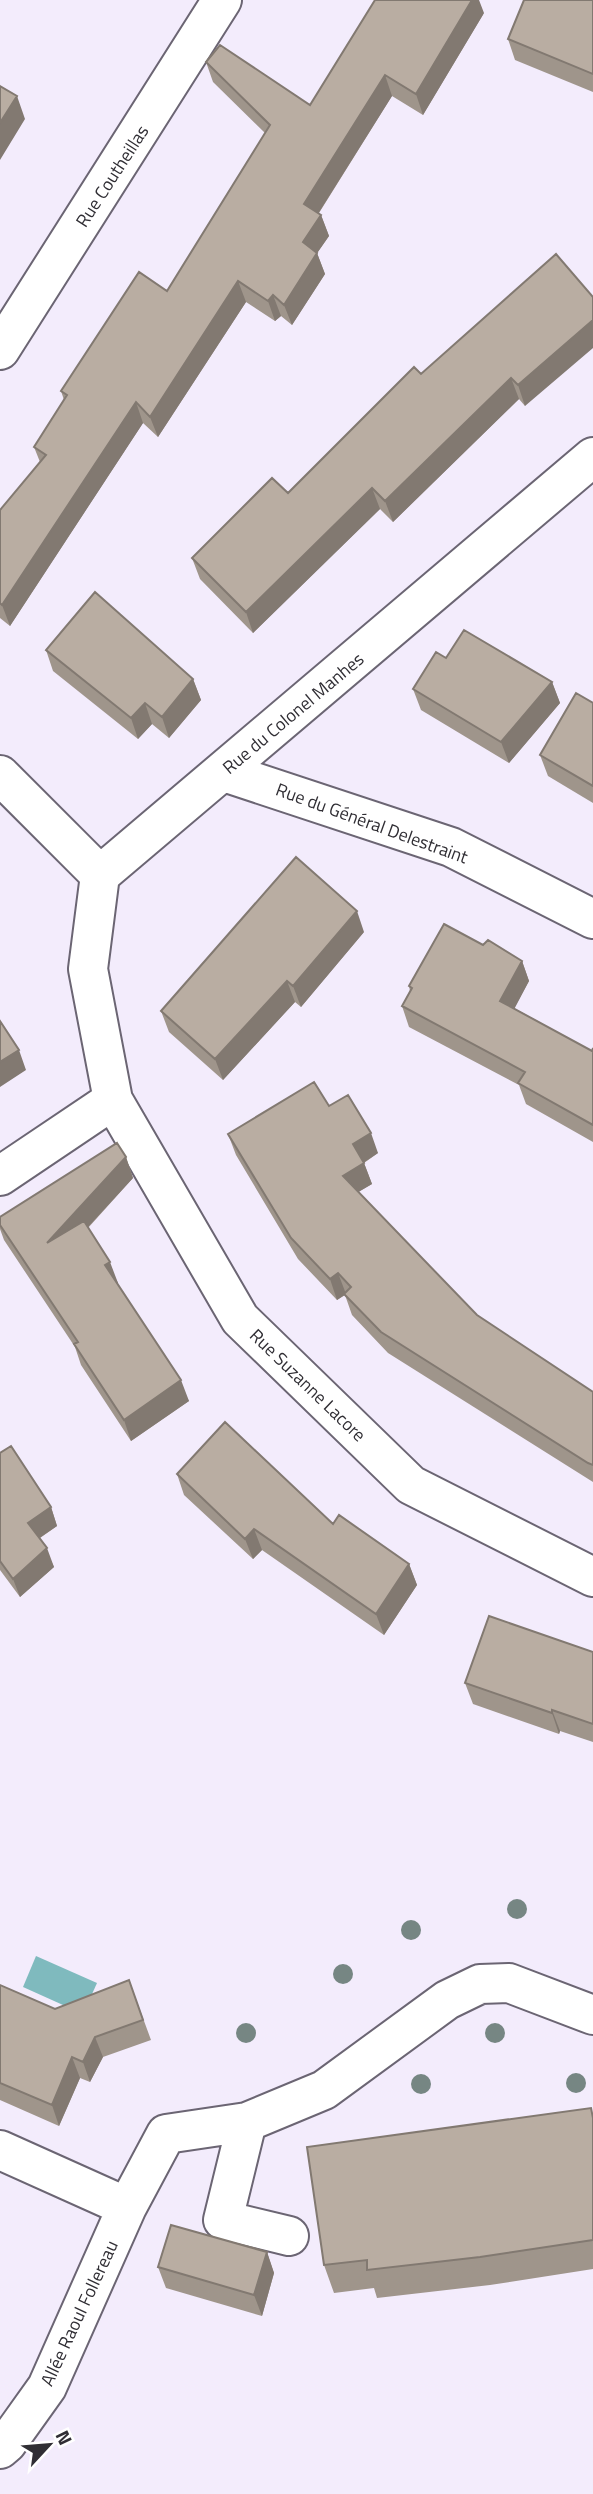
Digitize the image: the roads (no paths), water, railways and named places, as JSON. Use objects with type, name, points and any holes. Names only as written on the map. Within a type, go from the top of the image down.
[{"type":"street","name":"Rue Coutheillas","points":[[0,350],[222,0]]},
{"type":"street","name":"Rue du Colonel Manhes","points":[[100,875],[593,457]]},
{"type":"street","name":"Rue du Général Delestraint","points":[[224,772],[451,847],[593,919]]},
{"type":"street","points":[[0,775],[100,875]]},
{"type":"street","name":"Rue Suzanne Lacore","points":[[100,875],[88,970],[113,1100],[240,1319],[411,1485],[593,1577]]},
{"type":"street","points":[[0,1176],[113,1100]]},
{"type":"street","points":[[289,2236],[223,2220],[247,2122],[324,2090],[447,2000],[480,1984],[509,1983],[593,2015]]},
{"type":"street","name":"Allée Raoul Follereau","points":[[0,2449],[8,2444],[47,2387],[127,2207],[166,2134],[247,2122]]},
{"type":"street","points":[[0,2150],[127,2207]]}]
